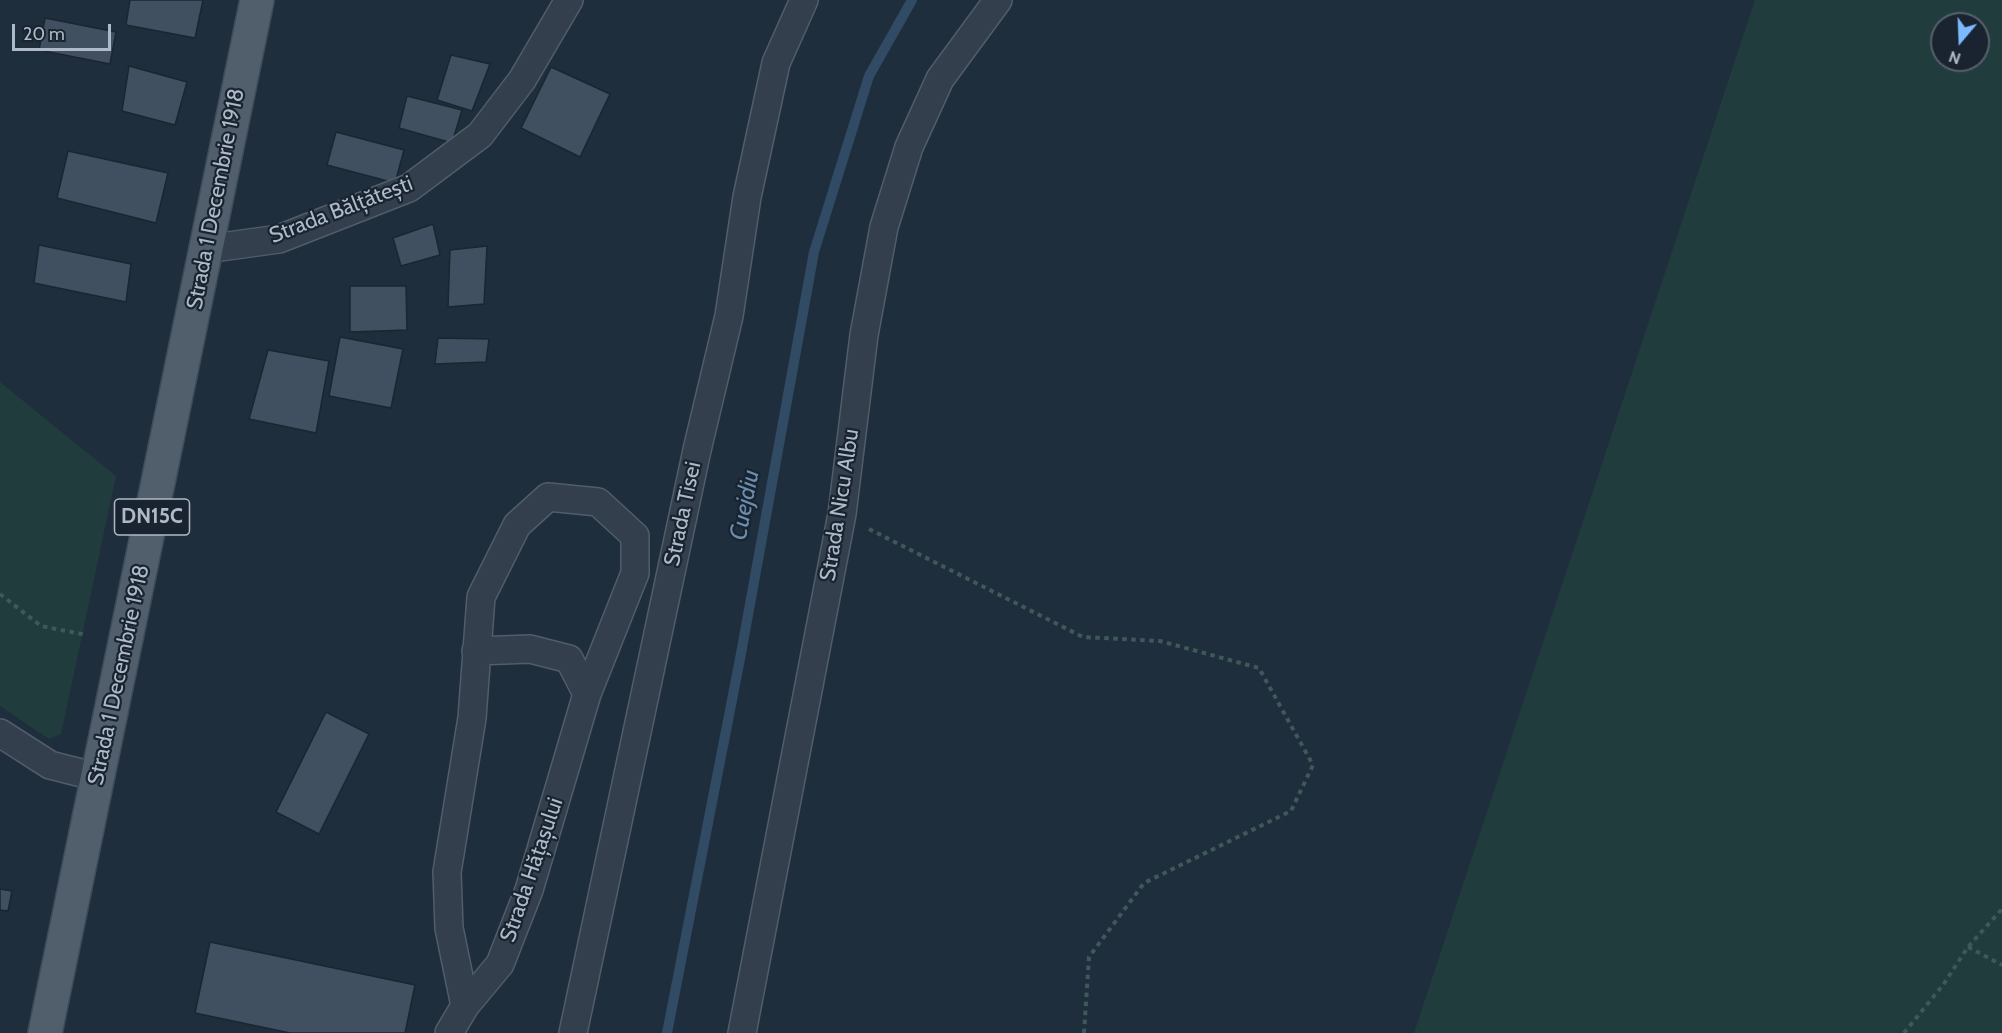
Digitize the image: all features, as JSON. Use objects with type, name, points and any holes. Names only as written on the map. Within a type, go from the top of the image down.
[{"type":"main road","name":"Strada 1 Decembrie 1918","points":[[45,1033],[257,0]]},
{"type":"street","name":"Strada Bălțătești","points":[[206,249],[279,239],[410,188],[480,135],[522,80],[569,0]]},
{"type":"street","name":"Strada Tisei","points":[[573,1033],[697,450],[729,316],[747,197],[776,63],[804,0]]},
{"type":"street","name":"Strada Nicu Albu","points":[[742,1033],[842,514],[864,335],[884,227],[909,147],[940,79],[998,0]]},
{"type":"street","name":"Strada Hățașului","points":[[449,1033],[465,1006],[500,964],[529,891],[587,694],[635,573],[635,536],[598,502],[548,496],[517,525],[481,597],[472,718],[447,872],[449,928],[465,1006]]},
{"type":"street","points":[[476,651],[530,649],[568,659],[587,694]]},
{"type":"street","points":[[0,733],[50,765],[97,777]]},
{"type":"path","points":[[842,514],[940,567],[1083,637],[1160,641],[1259,668],[1313,765],[1291,811],[1144,883],[1089,957],[1084,1033]]},
{"type":"path","points":[[0,594],[40,626],[87,635]]},
{"type":"path","points":[[1904,1033],[1968,947],[2002,909]]},
{"type":"path","points":[[1968,947],[2002,965]]},
{"type":"green space","points":[[1755,0],[2002,0],[2002,1033],[1414,1033]]},
{"type":"green space","points":[[0,382],[116,476],[61,734],[49,739],[0,706]]},
{"type":"building","points":[[130,0],[203,0],[195,38],[126,25]]},
{"type":"building","points":[[45,18],[116,32],[110,64],[39,50]]},
{"type":"building","points":[[451,55],[490,64],[472,111],[437,100]]},
{"type":"building","points":[[129,66],[187,82],[175,125],[122,111]]},
{"type":"building","points":[[551,67],[610,94],[580,157],[521,128]]},
{"type":"building","points":[[407,96],[462,110],[452,143],[399,128]]},
{"type":"building","points":[[336,132],[404,150],[395,183],[327,165]]},
{"type":"building","points":[[68,151],[168,173],[156,223],[57,198]]},
{"type":"building","points":[[433,224],[440,255],[401,266],[393,238]]},
{"type":"building","points":[[39,245],[131,264],[126,302],[34,283]]},
{"type":"building","points":[[487,246],[484,304],[448,307],[450,250]]},
{"type":"building","points":[[350,286],[406,286],[407,330],[350,332]]},
{"type":"building","points":[[340,337],[403,349],[391,408],[329,396]]},
{"type":"building","points":[[438,338],[489,339],[486,362],[435,364]]},
{"type":"building","points":[[268,350],[329,361],[316,433],[249,419]]},
{"type":"building","points":[[326,712],[369,734],[319,834],[276,812]]},
{"type":"building","points":[[0,889],[12,891],[8,911],[0,910]]},
{"type":"building","points":[[210,942],[415,985],[405,1033],[290,1033],[195,1013]]},
{"type":"waterway","name":"Cuejdiu","points":[[667,1033],[740,659],[814,252],[869,76],[912,0]]}]
